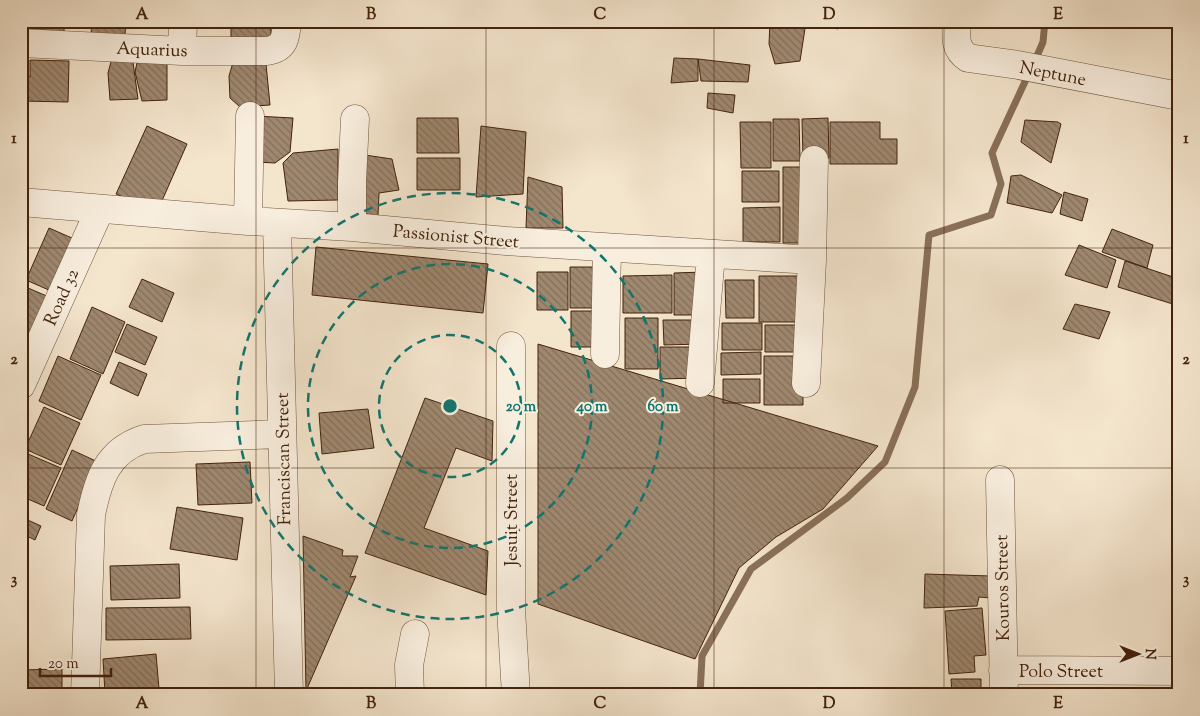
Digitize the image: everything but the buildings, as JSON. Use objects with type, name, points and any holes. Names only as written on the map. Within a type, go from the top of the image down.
[{"type":"street","points":[[182,51],[183,21]]},
{"type":"street","name":"Neptune","points":[[958,21],[956,39],[962,54],[968,58],[1179,96]]},
{"type":"street","name":"Aquarius","points":[[21,43],[68,33],[182,51],[275,50],[284,33]]},
{"type":"street","points":[[248,221],[250,116]]},
{"type":"street","points":[[352,227],[355,119]]},
{"type":"street","points":[[806,383],[812,260],[814,160]]},
{"type":"street","name":"Passionist Street","points":[[21,202],[248,221],[352,227],[506,241],[812,260]]},
{"type":"street","name":"Road 32","points":[[21,385],[100,209]]},
{"type":"street","name":"Franciscan Street","points":[[277,223],[289,695]]},
{"type":"street","points":[[605,354],[607,248]]},
{"type":"street","points":[[700,383],[711,254]]},
{"type":"street","name":"Jesuit Street","points":[[511,346],[511,609],[516,695]]},
{"type":"street","points":[[85,695],[91,515],[96,491],[103,473],[114,456],[130,443],[144,439],[282,434]]},
{"type":"street","name":"Kouros Street","points":[[1000,480],[1003,683]]},
{"type":"street","points":[[410,695],[409,665],[415,634]]},
{"type":"street","name":"Polo Street","points":[[1003,683],[1179,671]]},
{"type":"waterway","points":[[1034,63],[1043,42],[1045,21]]},
{"type":"waterway","points":[[700,695],[702,656],[751,569],[847,498],[885,462],[915,387],[929,235],[991,215],[1001,184],[992,153],[1029,73]]}]
